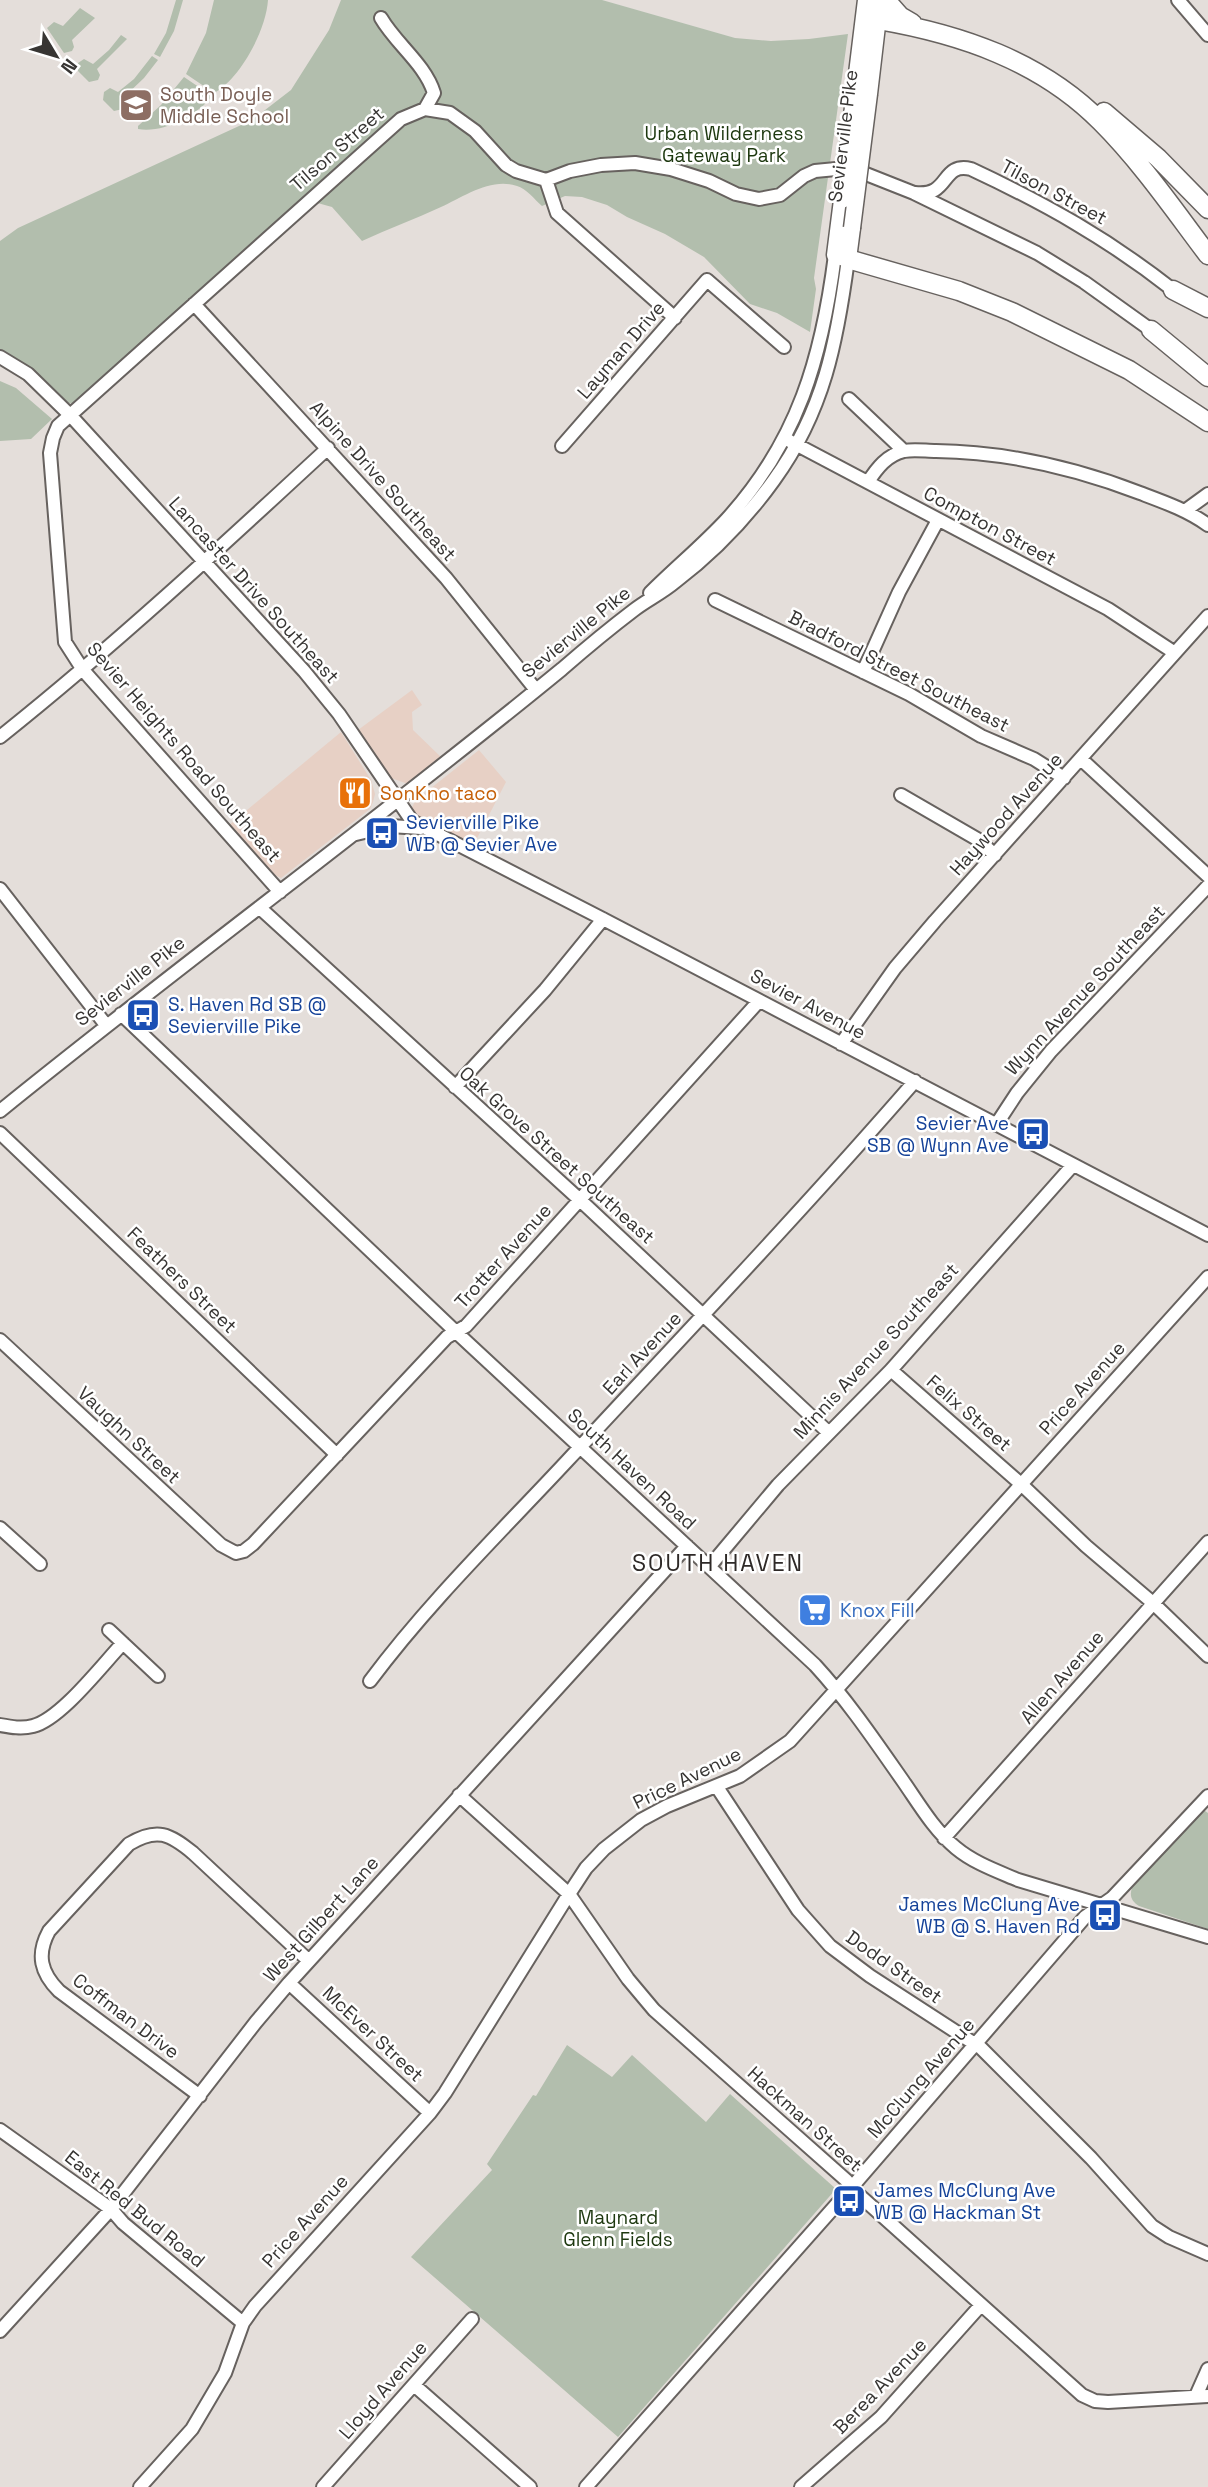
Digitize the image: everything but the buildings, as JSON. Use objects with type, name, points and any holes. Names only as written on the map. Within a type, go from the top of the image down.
[{"type":"highway","points":[[886,0],[906,21],[996,52],[1088,100],[1158,158],[1208,209]]},
{"type":"highway","points":[[871,19],[932,31]]},
{"type":"highway","points":[[1059,86],[1100,120],[1124,147],[1208,255]]},
{"type":"highway","points":[[841,257],[959,291],[1012,312],[1129,370],[1208,422]]},
{"type":"highway","points":[[1173,290],[1208,308]]},
{"type":"highway","points":[[1151,330],[1208,377]]},
{"type":"main road","name":"Sevierville Pike","points":[[866,0],[871,19]]},
{"type":"main road","name":"Sevierville Pike","points":[[841,257],[852,228],[862,92],[871,19],[880,0]]},
{"type":"main road","name":"Sevierville Pike","points":[[841,257],[842,200],[862,92]]},
{"type":"street","points":[[1178,0],[1208,35]]},
{"type":"street","points":[[381,18],[390,33],[430,79],[433,93],[425,109],[450,113],[475,131],[506,165],[516,171],[546,180],[570,171],[601,165],[635,163],[671,169],[759,200],[780,195],[815,171],[836,169],[866,174],[993,229],[1049,260],[1151,330]]},
{"type":"street","name":"Tilson Street","points":[[58,426],[401,119],[425,109]]},
{"type":"street","name":"Tilson Street","points":[[914,193],[929,193],[941,187],[953,170],[961,167],[971,169],[1074,221],[1173,290]]},
{"type":"street","points":[[546,180],[557,213],[675,318]]},
{"type":"street","points":[[941,187],[942,196],[950,210]]},
{"type":"street","name":"Sevierville Pike","points":[[0,1111],[106,1025],[489,730],[635,609],[726,520],[744,499],[784,438],[813,371],[841,257]]},
{"type":"street","name":"Sevierville Pike","points":[[635,609],[672,585],[736,527],[775,479],[797,445],[823,387],[833,352],[841,257]]},
{"type":"street","name":"Layman Drive","points":[[562,446],[707,279],[784,347]]},
{"type":"street","name":"Alpine Drive Southeast","points":[[194,304],[446,578],[536,690]]},
{"type":"street","name":"Lancaster Drive Southeast","points":[[0,357],[28,374],[71,416],[326,697],[398,799]]},
{"type":"street","points":[[849,399],[904,451]]},
{"type":"street","name":"Sevier Heights Road Southeast","points":[[58,426],[52,438],[50,456],[65,642],[83,670],[280,892]]},
{"type":"street","name":"Compton Street","points":[[784,438],[1108,609],[1175,653]]},
{"type":"street","points":[[0,737],[83,670],[204,564],[328,448]]},
{"type":"street","points":[[869,482],[888,458],[904,451],[956,452],[1036,461],[1100,477],[1186,510],[1208,524]]},
{"type":"street","points":[[1186,510],[1208,494]]},
{"type":"street","points":[[863,672],[899,592],[938,520]]},
{"type":"street","name":"Bradford Street Southeast","points":[[715,600],[909,694],[981,736],[1034,759],[1064,778]]},
{"type":"street","name":"Haywood Avenue","points":[[841,1044],[895,968],[1208,616]]},
{"type":"street","points":[[1081,759],[1208,876]]},
{"type":"street","points":[[901,795],[977,839],[996,855]]},
{"type":"street","name":"Sevier Avenue","points":[[398,799],[412,821],[1208,1235]]},
{"type":"street","points":[[353,835],[390,825],[426,828]]},
{"type":"street","name":"Wynn Avenue Southeast","points":[[996,1125],[1017,1093],[1051,1051],[1208,886]]},
{"type":"street","points":[[0,889],[106,1025]]},
{"type":"street","name":"Oak Grove Street Southeast","points":[[260,908],[580,1200],[828,1432]]},
{"type":"street","points":[[454,1087],[545,990],[603,919]]},
{"type":"street","name":"Trotter Avenue","points":[[236,1553],[253,1544],[447,1337],[466,1326],[759,1001]]},
{"type":"street","name":"South Haven Road","points":[[121,1014],[456,1332],[815,1665],[837,1689],[944,1838],[971,1859],[1018,1880],[1208,1937]]},
{"type":"street","name":"Earl Avenue","points":[[370,1681],[397,1644],[704,1316],[915,1081]]},
{"type":"street","name":"Feathers Street","points":[[0,1133],[337,1455]]},
{"type":"street","name":"Minnis Avenue Southeast","points":[[710,1566],[778,1485],[891,1370],[1073,1165]]},
{"type":"street","name":"Price Avenue","points":[[140,2487],[192,2429],[225,2373],[243,2323],[445,2093],[586,1868],[619,1836],[667,1806],[718,1787],[765,1761],[790,1741],[1208,1278]]},
{"type":"street","name":"Vaughn Street","points":[[0,1340],[220,1545],[236,1553]]},
{"type":"street","name":"Felix Street","points":[[891,1370],[1153,1603],[1208,1656]]},
{"type":"street","points":[[0,1528],[40,1564]]},
{"type":"street","name":"Allen Avenue","points":[[944,1838],[1208,1542]]},
{"type":"street","name":"West Gilbert Lane","points":[[0,2331],[111,2209],[289,1983],[687,1545]]},
{"type":"street","points":[[109,1630],[159,1676]]},
{"type":"street","points":[[0,1725],[19,1728],[49,1720],[123,1643]]},
{"type":"street","name":"Dodd Street","points":[[718,1787],[798,1910],[830,1946],[870,1976],[976,2044],[1091,2158],[1152,2226],[1169,2237],[1208,2254]]},
{"type":"street","name":"Hackman Street","points":[[459,1795],[569,1894],[628,1979],[654,2010],[1082,2395],[1095,2401],[1108,2402],[1202,2396]]},
{"type":"street","name":"McClung Avenue","points":[[586,2487],[852,2187],[1085,1917],[1102,1906],[1208,1796]]},
{"type":"street","name":"Coffman Drive","points":[[200,2096],[48,1981],[40,1957],[42,1943],[49,1931],[129,1844],[141,1837],[163,1834],[175,1838],[194,1853],[309,1961]]},
{"type":"street","name":"McEver Street","points":[[289,1983],[430,2113]]},
{"type":"street","name":"East Red Bud Road","points":[[0,2130],[111,2209],[123,2223],[243,2323]]},
{"type":"street","name":"Berea Avenue","points":[[800,2487],[881,2417],[981,2305]]},
{"type":"street","name":"Lloyd Avenue","points":[[323,2487],[472,2319]]},
{"type":"street","points":[[1202,2396],[1208,2370]]},
{"type":"street","points":[[414,2385],[530,2487]]},
{"type":"shaded area","points":[[412,690],[422,705],[412,712],[413,730],[443,759],[416,782],[408,784],[391,778],[358,730]]},
{"type":"shaded area","points":[[341,732],[371,780],[375,794],[373,802],[370,809],[281,878],[273,874],[229,825]]},
{"type":"shaded area","points":[[479,750],[506,782],[473,846],[413,815],[412,807],[416,800]]},
{"type":"green space","points":[[176,0],[183,0],[174,31],[160,57],[154,54],[166,33]]},
{"type":"green space","points":[[214,0],[268,0],[263,25],[250,52],[234,76],[214,93],[186,74],[206,33]]},
{"type":"green space","name":"Urban Wilderness Gateway Park","points":[[341,0],[602,0],[735,38],[771,41],[848,34],[814,278],[816,289],[810,332],[777,313],[750,304],[704,257],[607,205],[582,197],[565,196],[542,206],[520,187],[497,184],[477,189],[362,241],[332,207],[314,202],[208,295],[85,411],[77,402],[65,402],[19,360],[0,349],[0,241],[18,228],[252,120],[291,90],[329,30]]},
{"type":"green space","points":[[80,8],[95,18],[72,40],[72,51],[64,53],[47,28],[54,22],[63,26]]},
{"type":"green space","points":[[121,35],[127,39],[97,69],[100,75],[98,80],[89,82],[78,71],[78,63],[84,59],[93,64]]},
{"type":"green space","points":[[152,56],[158,60],[123,98],[123,109],[114,111],[103,100],[104,92],[110,88],[118,92],[134,79]]},
{"type":"green space","points":[[184,77],[212,96],[198,110],[168,126],[138,129],[138,126],[161,105]]},
{"type":"green space","points":[[0,381],[16,388],[52,419],[31,439],[0,441]]},
{"type":"green space","points":[[1202,1809],[1208,1813],[1208,1929],[1139,1906],[1133,1901],[1131,1894],[1132,1888]]},
{"type":"green space","name":"Maynard Glenn Fields","points":[[567,2045],[612,2077],[632,2055],[706,2122],[730,2094],[836,2189],[618,2437],[411,2257],[492,2170],[487,2164],[533,2095],[536,2096]]},
{"type":"place","name":"South Doyle Middle School","points":[[136,105]]},
{"type":"place","name":"SonKno taco","points":[[355,793]]},
{"type":"place","name":"Sevierville Pike WB @ Sevier Ave","points":[[382,833]]},
{"type":"place","name":"S. Haven Rd SB @ Sevierville Pike","points":[[143,1015]]},
{"type":"place","name":"Sevier Ave SB @ Wynn Ave","points":[[1033,1134]]},
{"type":"place","name":"Knox Fill","points":[[815,1610]]},
{"type":"place","name":"James McClung Ave WB @ S. Haven Rd","points":[[1105,1915]]},
{"type":"place","name":"James McClung Ave WB @ Hackman St","points":[[849,2201]]},
{"type":"district","name":"SOUTH HAVEN","points":[[718,1563]]}]
